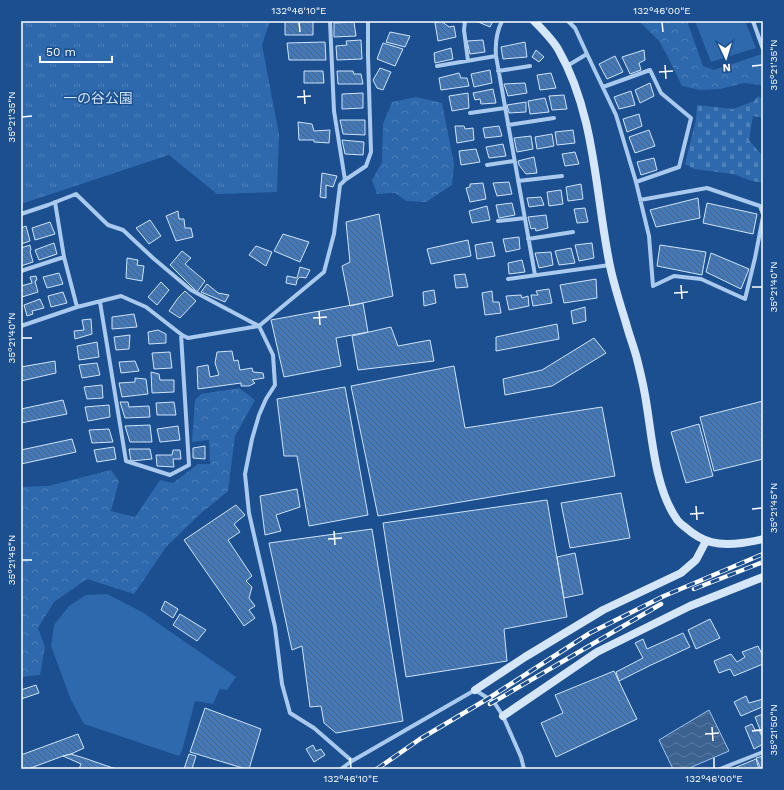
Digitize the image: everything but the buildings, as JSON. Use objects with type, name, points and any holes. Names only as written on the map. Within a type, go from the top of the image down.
[{"type":"street","points":[[330,21],[334,111],[345,180]]},
{"type":"street","points":[[21,326],[77,307],[121,296],[146,307],[188,338],[260,326],[324,272],[334,234],[340,185],[366,166],[371,152],[368,21]]},
{"type":"street","points":[[465,21],[464,30],[468,61]]},
{"type":"street","points":[[502,21],[498,29],[495,43],[496,56],[535,275]]},
{"type":"street","points":[[534,21],[557,48],[577,91],[591,149],[610,265],[617,295],[637,359],[645,394],[659,480],[668,505],[677,520],[692,534],[706,542],[716,544],[732,544],[763,539]]},
{"type":"street","points":[[568,21],[575,28],[616,116],[636,182],[649,236],[653,286],[674,276],[701,279],[745,299],[756,258],[763,217]]},
{"type":"street","points":[[753,21],[763,49]]},
{"type":"street","points":[[566,66],[587,54]]},
{"type":"street","points":[[437,66],[496,56]]},
{"type":"street","points":[[498,71],[530,66]]},
{"type":"street","points":[[602,87],[650,70],[661,93],[691,118],[679,167],[636,182]]},
{"type":"street","points":[[470,113],[505,108]]},
{"type":"street","points":[[508,125],[554,118]]},
{"type":"street","points":[[487,165],[514,161]]},
{"type":"street","points":[[518,181],[562,176]]},
{"type":"street","points":[[640,200],[707,188],[760,206],[763,214]]},
{"type":"street","points":[[21,214],[76,194],[108,225],[123,230],[191,290],[260,326],[273,355],[275,385],[266,399],[259,415],[252,439],[245,474],[249,513],[275,627],[282,684],[290,714],[314,728],[352,760]]},
{"type":"street","points":[[55,202],[64,257],[77,307]]},
{"type":"street","points":[[498,221],[524,218]]},
{"type":"street","points":[[528,239],[573,232]]},
{"type":"street","points":[[21,271],[64,257]]},
{"type":"street","points":[[508,279],[610,265]]},
{"type":"street","points":[[100,302],[126,461],[170,475],[188,465],[181,334]]},
{"type":"street","points":[[341,769],[352,760],[475,690],[525,657],[603,610],[681,573],[696,560],[706,542]]},
{"type":"street","points":[[503,716],[597,652],[690,606],[763,577]]},
{"type":"street","points":[[475,690],[494,702],[503,716],[521,757],[524,769]]},
{"type":"street","points":[[720,769],[763,752]]},
{"type":"green space","name":"一の谷公園","points":[[21,21],[270,21],[262,45],[279,134],[277,192],[217,194],[169,155],[21,204]]},
{"type":"green space","points":[[640,21],[687,21],[703,66],[714,70],[762,54],[763,91],[761,85],[744,83],[720,89],[700,90],[682,86],[659,41]]},
{"type":"green space","points":[[695,21],[745,21],[756,48],[711,62]]},
{"type":"green space","points":[[758,96],[763,99],[763,118],[753,116],[749,140],[763,155],[763,183],[752,181],[733,174],[694,169],[685,164],[696,120],[697,105],[733,109],[754,101]]},
{"type":"green space","points":[[416,97],[442,103],[454,164],[452,185],[426,202],[406,201],[395,193],[377,194],[372,180],[382,162],[383,124],[392,102]]},
{"type":"green space","points":[[239,388],[255,400],[235,436],[228,491],[199,515],[167,546],[134,594],[87,579],[54,602],[38,628],[45,647],[40,675],[21,677],[21,487],[48,486],[111,470],[119,481],[111,511],[135,517],[160,480],[173,483],[198,464],[210,464],[209,440],[192,442],[195,400],[201,394]]},
{"type":"green space","points":[[107,594],[142,612],[236,677],[227,690],[220,689],[213,704],[195,701],[182,751],[179,756],[84,724],[71,700],[51,646],[54,625],[69,606],[86,595]]},
{"type":"water","points":[[709,710],[729,751],[687,769],[673,769],[659,740]]},
{"type":"railway","points":[[377,769],[420,739],[489,698],[590,633],[664,596],[763,554]]},
{"type":"railway","points":[[694,589],[763,562]]},
{"type":"railway","points":[[490,704],[661,604]]}]
